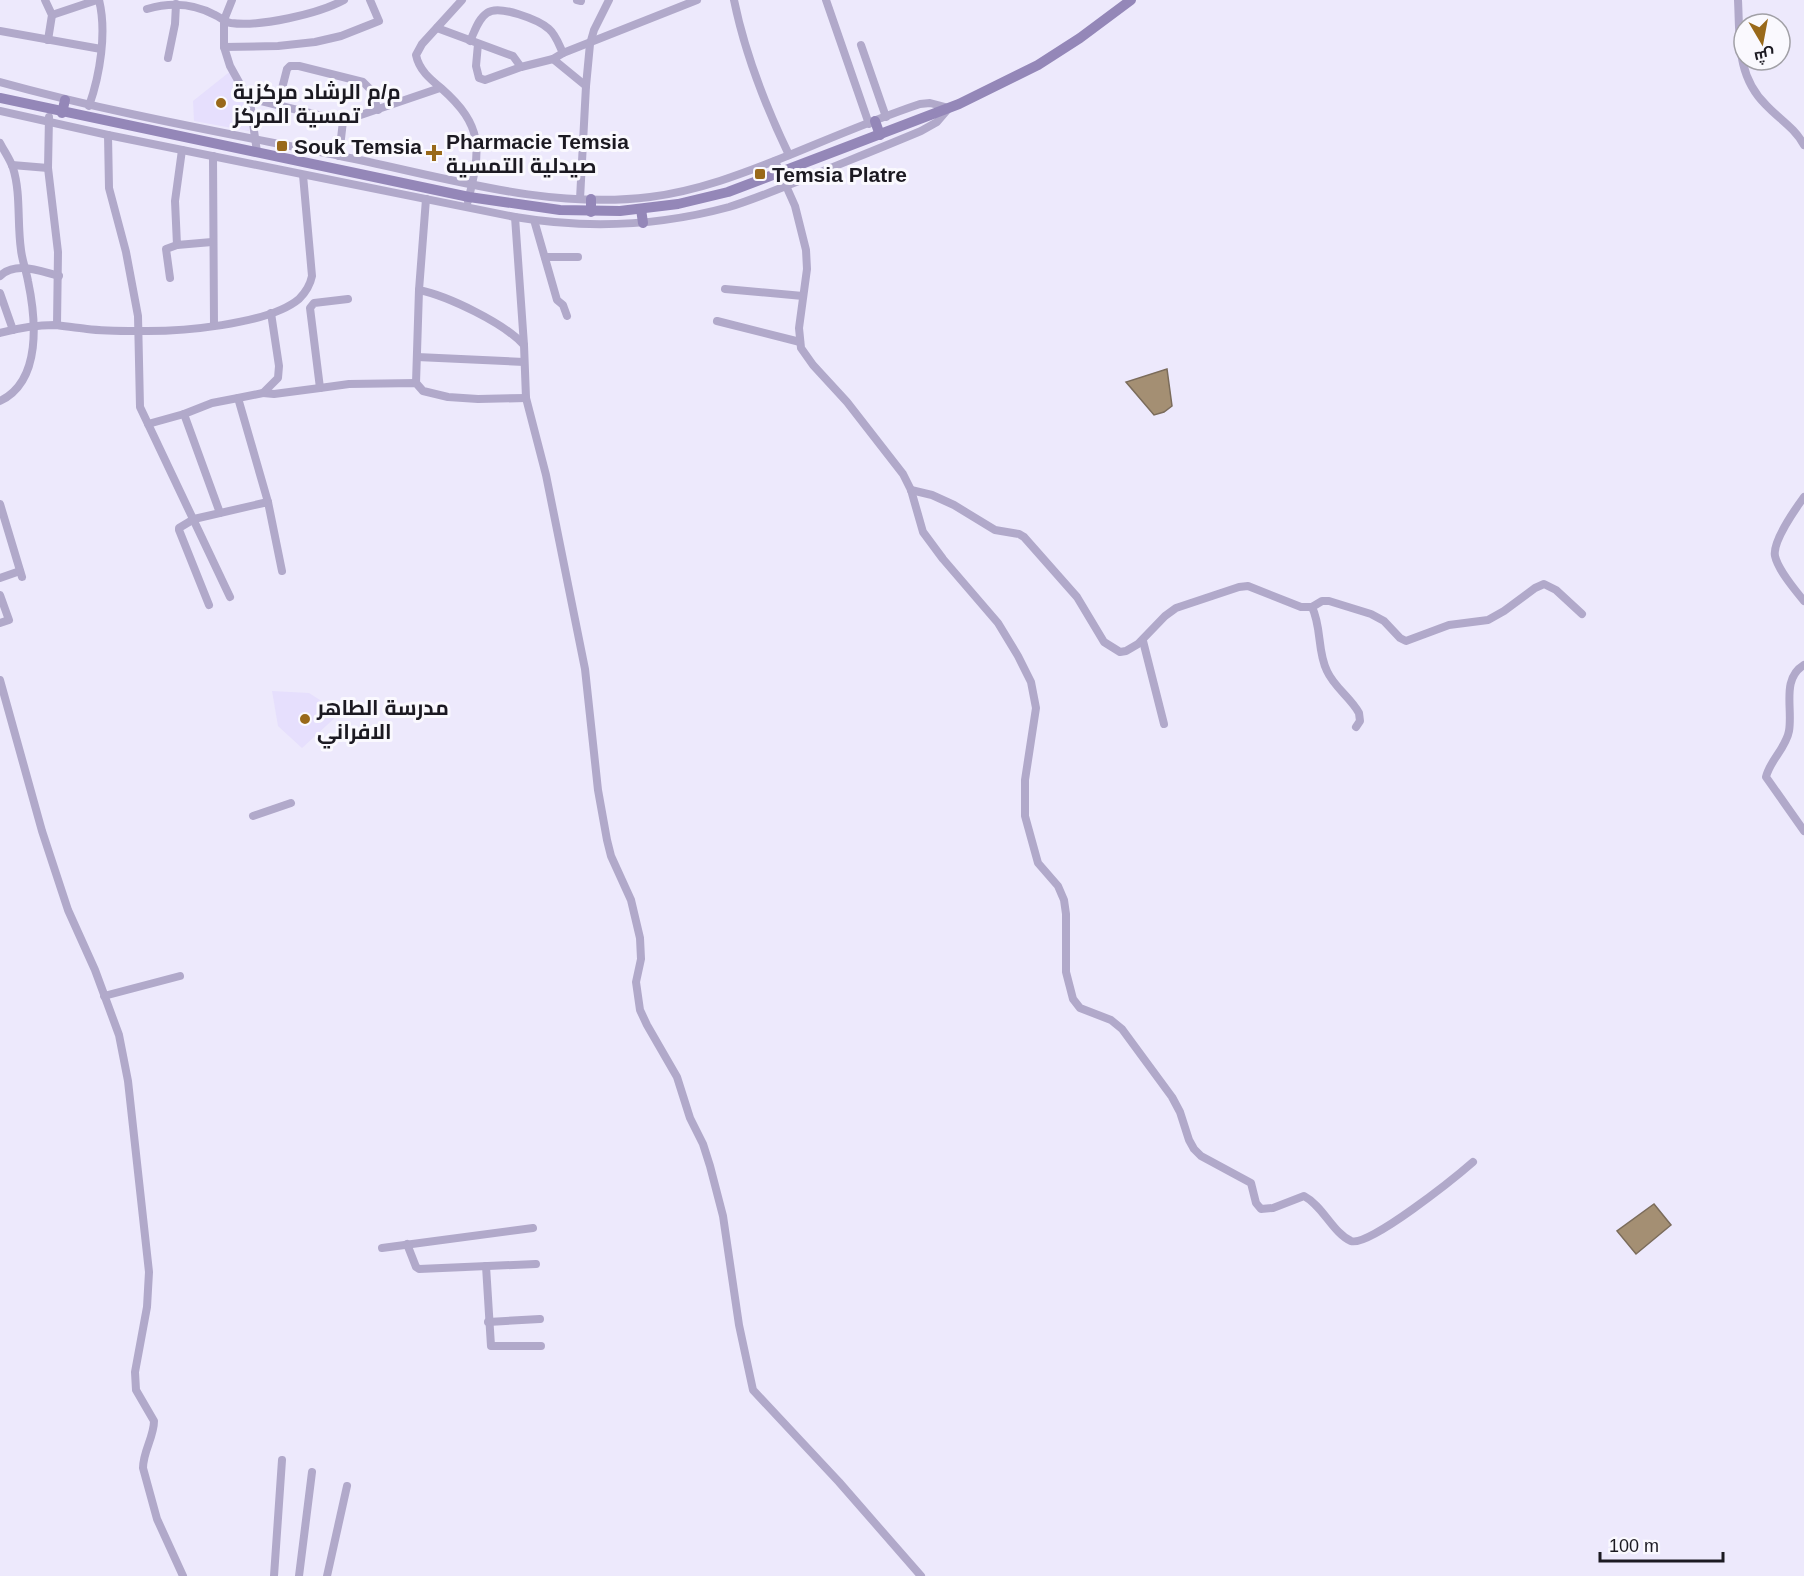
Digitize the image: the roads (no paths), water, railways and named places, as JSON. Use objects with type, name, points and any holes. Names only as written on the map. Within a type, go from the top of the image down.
[{"type":"main road","points":[[1,101],[49,116],[62,113],[321,165],[426,194],[468,202],[594,212],[641,209],[702,199],[728,192],[982,94],[1038,65],[1131,0]]},
{"type":"main road","points":[[62,113],[65,100]]},
{"type":"main road","points":[[872,123],[880,135]]},
{"type":"main road","points":[[213,144],[213,156]]},
{"type":"main road","points":[[319,177],[321,165]]},
{"type":"main road","points":[[586,199],[594,212],[597,224]]},
{"type":"main road","points":[[641,209],[643,223]]},
{"type":"street","points":[[45,0],[52,15],[48,40]]},
{"type":"street","points":[[52,15],[98,0],[102,10],[101,49],[97,83],[89,106]]},
{"type":"street","points":[[232,0],[224,20],[224,46],[230,66],[248,98],[252,111],[257,152]]},
{"type":"street","points":[[147,9],[176,4],[189,5],[224,20],[240,23],[293,18],[315,13],[344,0]]},
{"type":"street","points":[[224,46],[278,46],[335,38],[379,21],[370,0]]},
{"type":"street","points":[[0,82],[89,106],[472,184],[543,196],[586,199],[650,197],[675,193],[724,180],[920,104],[930,103],[949,108],[929,127],[786,186],[731,206],[681,218],[643,223],[597,224],[515,217],[468,202],[472,184],[477,153],[471,123],[461,108],[422,70],[416,58],[419,48],[462,0]]},
{"type":"street","points":[[586,199],[586,86],[590,44],[594,30],[609,0]]},
{"type":"street","points":[[563,53],[551,30],[536,21],[506,11],[488,12],[478,25],[474,42],[479,78],[485,80],[521,66],[553,59],[697,0]]},
{"type":"street","points":[[734,0],[746,49],[789,155]]},
{"type":"street","points":[[826,0],[872,123]]},
{"type":"street","points":[[1738,0],[1739,41],[1747,79],[1764,103],[1797,132],[1804,145]]},
{"type":"street","points":[[168,58],[175,24],[176,4]]},
{"type":"street","points":[[437,28],[513,56],[521,66]]},
{"type":"street","points":[[0,31],[101,49]]},
{"type":"street","points":[[861,45],[886,117]]},
{"type":"street","points":[[553,59],[586,86]]},
{"type":"street","points":[[278,104],[287,69],[290,66],[299,66],[367,84],[378,110]]},
{"type":"street","points":[[248,98],[343,121],[440,88]]},
{"type":"street","points":[[0,111],[49,116],[108,135],[303,175],[426,194],[419,290],[416,383],[423,391],[448,396],[478,399],[526,398]]},
{"type":"street","points":[[49,116],[48,168],[59,276],[57,325]]},
{"type":"street","points":[[339,156],[343,121]]},
{"type":"street","points":[[108,135],[109,188],[126,252],[140,331],[140,407],[230,597]]},
{"type":"street","points":[[0,143],[12,165],[16,184],[21,247],[34,326],[31,358],[26,375],[16,391],[0,401]]},
{"type":"street","points":[[177,245],[175,201],[182,150]]},
{"type":"street","points":[[213,156],[213,325]]},
{"type":"street","points":[[775,160],[800,219],[806,250],[807,269],[799,328],[804,355],[847,402],[897,466],[911,490],[923,532],[998,623],[1031,682],[1036,708],[1025,780],[1025,816],[1038,863],[1058,886],[1064,900],[1066,972],[1072,999],[1080,1008],[1111,1020],[1122,1029],[1172,1097],[1194,1149],[1201,1156],[1251,1183],[1259,1208],[1270,1209],[1304,1196],[1316,1205],[1345,1237],[1354,1242],[1387,1227],[1442,1189],[1473,1162]]},
{"type":"street","points":[[12,165],[48,168]]},
{"type":"street","points":[[0,333],[34,326],[57,325],[140,331],[213,325],[271,313],[297,300],[310,285],[312,266],[303,175]]},
{"type":"street","points":[[515,217],[526,398],[544,464],[585,669],[598,790],[609,849],[628,892],[636,919],[640,953],[636,982],[640,1010],[676,1077],[710,1166],[723,1216],[739,1325],[753,1390],[839,1482],[921,1576]]},
{"type":"street","points":[[534,220],[557,300],[563,305],[567,316]]},
{"type":"street","points":[[170,278],[166,249],[177,245],[212,242]]},
{"type":"street","points":[[545,257],[578,256]]},
{"type":"street","points":[[0,276],[9,269],[25,268],[59,276]]},
{"type":"street","points":[[725,289],[803,296]]},
{"type":"street","points":[[419,290],[431,293],[482,316],[524,345]]},
{"type":"street","points":[[0,293],[14,330]]},
{"type":"street","points":[[320,388],[310,308],[314,303],[348,299]]},
{"type":"street","points":[[263,393],[279,374],[271,313]]},
{"type":"street","points":[[717,321],[800,342]]},
{"type":"street","points":[[417,357],[524,362]]},
{"type":"street","points":[[148,424],[212,404],[263,393],[274,394],[349,384],[416,383]]},
{"type":"street","points":[[238,398],[268,502],[282,571]]},
{"type":"street","points":[[184,414],[220,513]]},
{"type":"street","points":[[911,490],[932,495],[954,505],[995,530],[1024,537],[1077,597],[1104,642],[1120,652],[1126,651],[1143,640],[1165,616],[1176,608],[1243,586],[1256,588],[1301,607],[1312,607],[1329,601],[1371,614],[1384,621],[1400,638],[1406,641],[1449,625],[1488,620],[1544,584],[1556,590],[1582,614]]},
{"type":"street","points":[[1804,496],[1786,525],[1775,551],[1778,563],[1804,601]]},
{"type":"street","points":[[209,605],[179,534],[179,528],[194,519],[268,502]]},
{"type":"street","points":[[0,504],[21,574],[0,578]]},
{"type":"street","points":[[0,595],[9,620],[0,623]]},
{"type":"street","points":[[1312,607],[1318,622],[1324,665],[1330,677],[1359,713],[1360,721],[1356,727]]},
{"type":"street","points":[[1143,640],[1164,724]]},
{"type":"street","points":[[1804,665],[1796,671],[1790,681],[1789,734],[1766,777],[1804,831]]},
{"type":"street","points":[[0,680],[42,831],[68,910],[119,1035],[128,1081],[145,1224],[149,1287],[135,1372],[136,1390],[151,1413],[154,1427],[143,1460],[143,1467],[157,1519],[183,1576]]},
{"type":"street","points":[[253,816],[291,803]]},
{"type":"street","points":[[105,996],[180,976]]},
{"type":"street","points":[[382,1248],[533,1227]]},
{"type":"street","points":[[407,1244],[416,1267],[419,1269],[536,1264]]},
{"type":"street","points":[[486,1266],[491,1346],[541,1346]]},
{"type":"street","points":[[488,1322],[540,1318]]},
{"type":"street","points":[[274,1576],[282,1460]]},
{"type":"street","points":[[299,1576],[312,1472]]},
{"type":"street","points":[[327,1576],[346,1486]]},
{"type":"place","name":"م/م الرشاد مركزية تمسية المركز","points":[[221,103]]},
{"type":"place","name":"Souk Temsia","points":[[282,146]]},
{"type":"place","name":"Pharmacie Temsia صيدلية التمسية","points":[[434,153]]},
{"type":"place","name":"Temsia Platre","points":[[760,174]]},
{"type":"place","name":"مدرسة الطاهر الافراني","points":[[305,719]]}]
